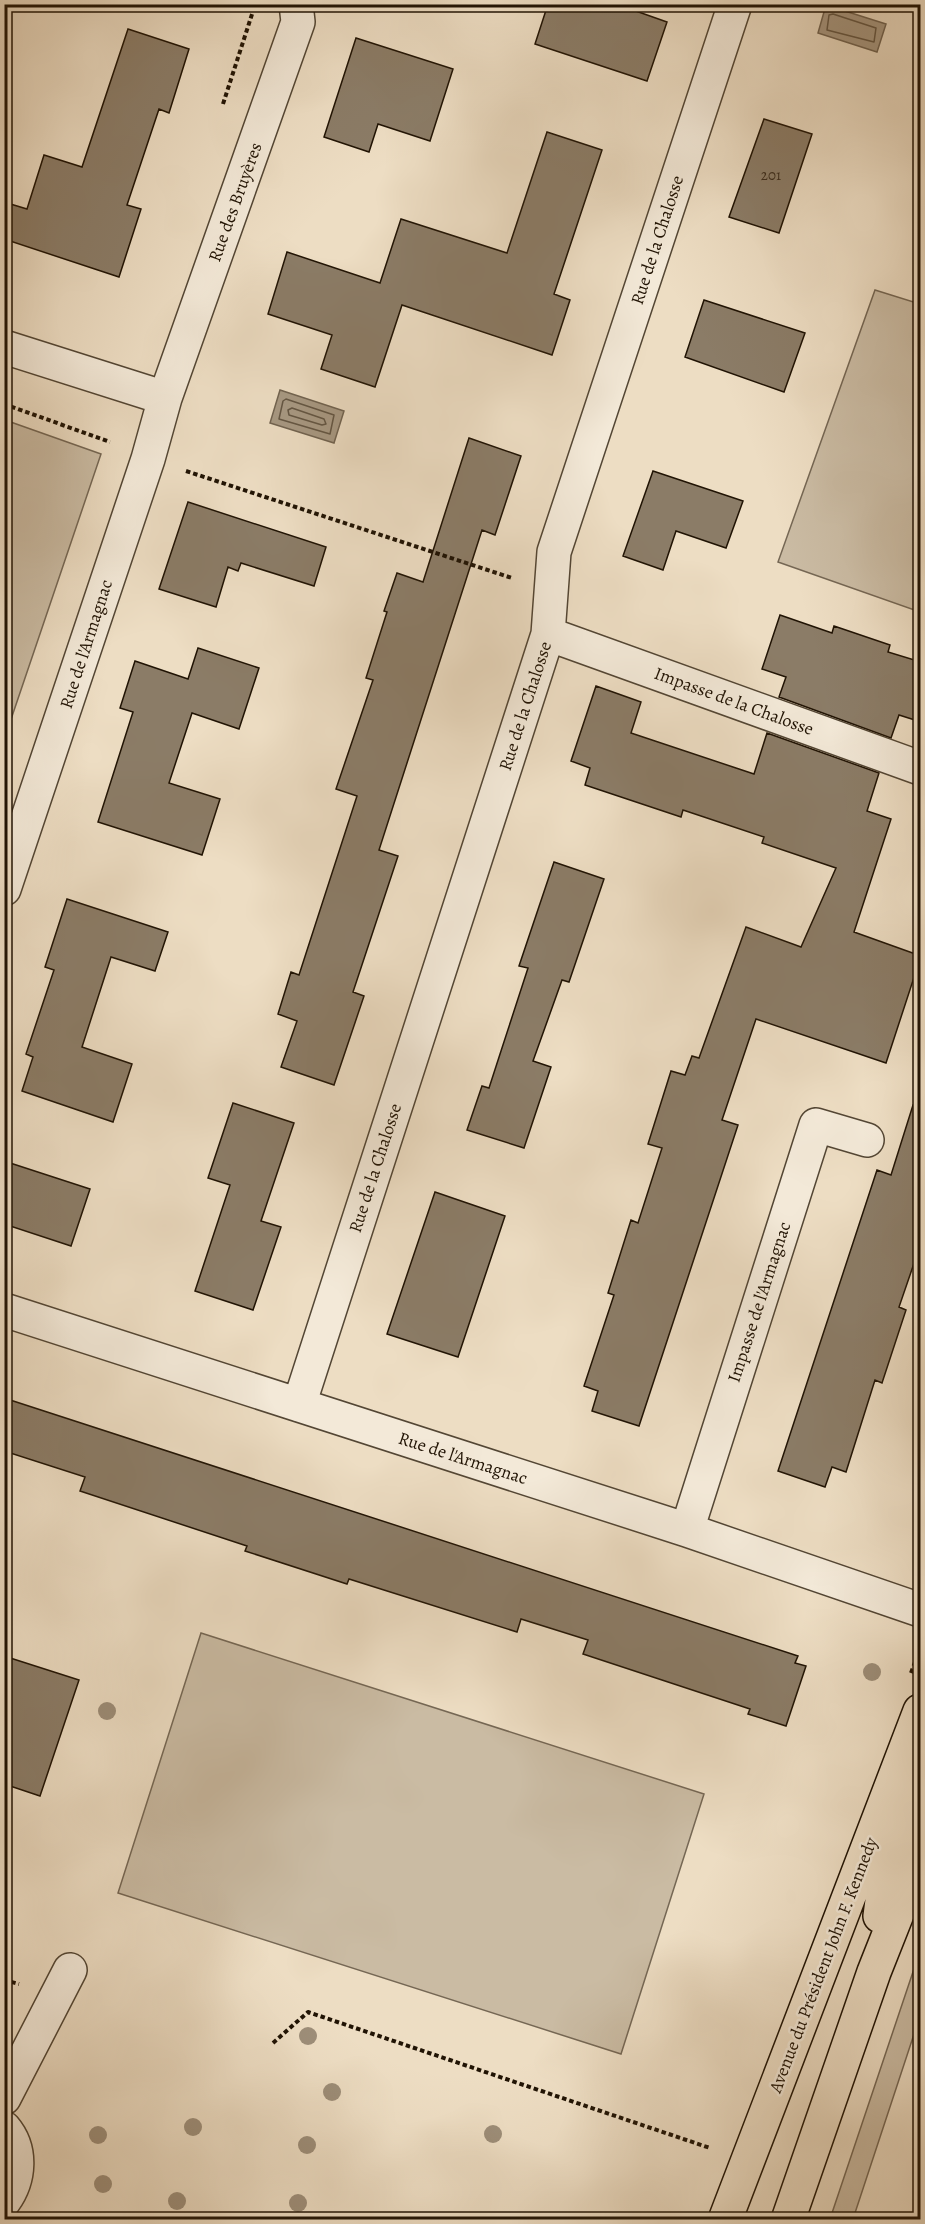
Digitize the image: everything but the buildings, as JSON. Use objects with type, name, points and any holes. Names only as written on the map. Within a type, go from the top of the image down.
[{"type":"main road","name":"Avenue du Président John F. Kennedy","points":[[724,2220],[921,1711]]},
{"type":"main road","name":"Avenue du Président John F. Kennedy","points":[[874,1972],[884,1886],[921,1788]]},
{"type":"main road","name":"Avenue du Président John F. Kennedy","points":[[788,2220],[874,1972],[921,1856]]},
{"type":"street","name":"Rue des Bruyères","points":[[165,398],[298,22],[296,4]]},
{"type":"street","name":"Rue de la Chalosse","points":[[299,1405],[548,634],[554,552],[735,4]]},
{"type":"street","points":[[4,347],[165,398]]},
{"type":"street","name":"Rue de l'Armagnac","points":[[4,889],[148,459],[165,398]]},
{"type":"street","name":"Impasse de la Chalosse","points":[[548,634],[921,768]]},
{"type":"street","name":"Impasse de l'Armagnac","points":[[687,1530],[816,1125],[867,1140]]},
{"type":"street","name":"Rue de l'Armagnac","points":[[4,1310],[687,1530],[921,1610]]},
{"type":"street","points":[[4,2098],[70,1970]]},
{"type":"street","points":[[4,2128],[15,2147],[17,2165],[15,2183],[4,2201]]},
{"type":"path","points":[[4,404],[111,442]]},
{"type":"path","points":[[148,459],[552,591]]},
{"type":"path","points":[[273,2043],[308,2012],[720,2151]]},
{"type":"shaded area","points":[[875,290],[920,304],[920,612],[778,562]]},
{"type":"shaded area","points":[[4,420],[101,454],[5,737]]},
{"type":"shaded area","points":[[201,1633],[704,1794],[621,2054],[118,1893]]},
{"type":"shaded area","points":[[920,1951],[920,2016],[853,2219],[830,2219]]},
{"type":"water","points":[[826,5],[886,24],[877,52],[818,33]]},
{"type":"water","points":[[280,390],[344,411],[334,443],[270,423]]}]
